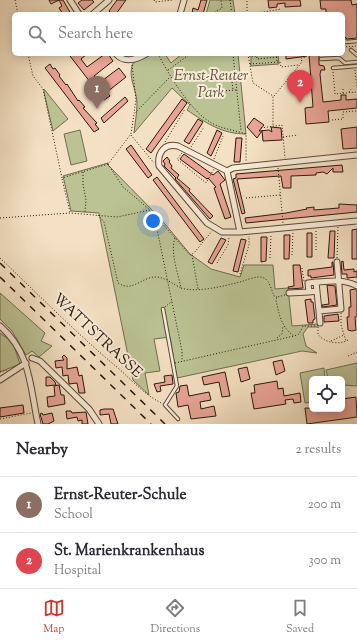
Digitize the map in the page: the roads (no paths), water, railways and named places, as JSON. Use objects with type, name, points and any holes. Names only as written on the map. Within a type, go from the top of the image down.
[{"type":"street","points":[[70,0],[78,12]]},
{"type":"street","points":[[95,12],[109,0]]},
{"type":"street","points":[[181,12],[184,0]]},
{"type":"street","points":[[118,56],[119,58],[131,60],[141,56]]},
{"type":"street","points":[[240,232],[227,171],[187,150],[173,145],[167,146],[160,153],[158,159],[160,166],[207,223],[214,229],[230,233],[249,232],[356,221]]},
{"type":"street","points":[[227,171],[233,168],[246,166],[357,155]]},
{"type":"street","points":[[319,311],[341,309],[337,262]]},
{"type":"street","points":[[316,282],[319,324]]},
{"type":"street","points":[[309,292],[308,283],[316,282],[350,282],[357,286]]},
{"type":"street","points":[[289,293],[317,291]]},
{"type":"street","points":[[0,326],[17,344],[26,363],[38,424]]},
{"type":"street","points":[[32,358],[40,361],[89,409],[99,424]]},
{"type":"street","points":[[0,380],[26,363]]},
{"type":"lane","points":[[345,41],[357,41]]},
{"type":"lane","points":[[351,50],[357,55]]},
{"type":"lane","points":[[321,59],[339,58],[345,63],[357,62]]},
{"type":"lane","points":[[333,68],[356,66]]},
{"type":"lane","points":[[164,309],[177,386],[165,405],[178,419]]},
{"type":"railway","points":[[0,263],[165,424]]},
{"type":"railway","points":[[0,277],[151,424]]},
{"type":"place","name":"St. Marienkrankenhaus","points":[[300,103]]},
{"type":"place","name":"Ernst-Reuter-Schule","points":[[97,109]]},
{"type":"park label","name":"Ernst-Reuter Park","points":[[211,84]]}]
